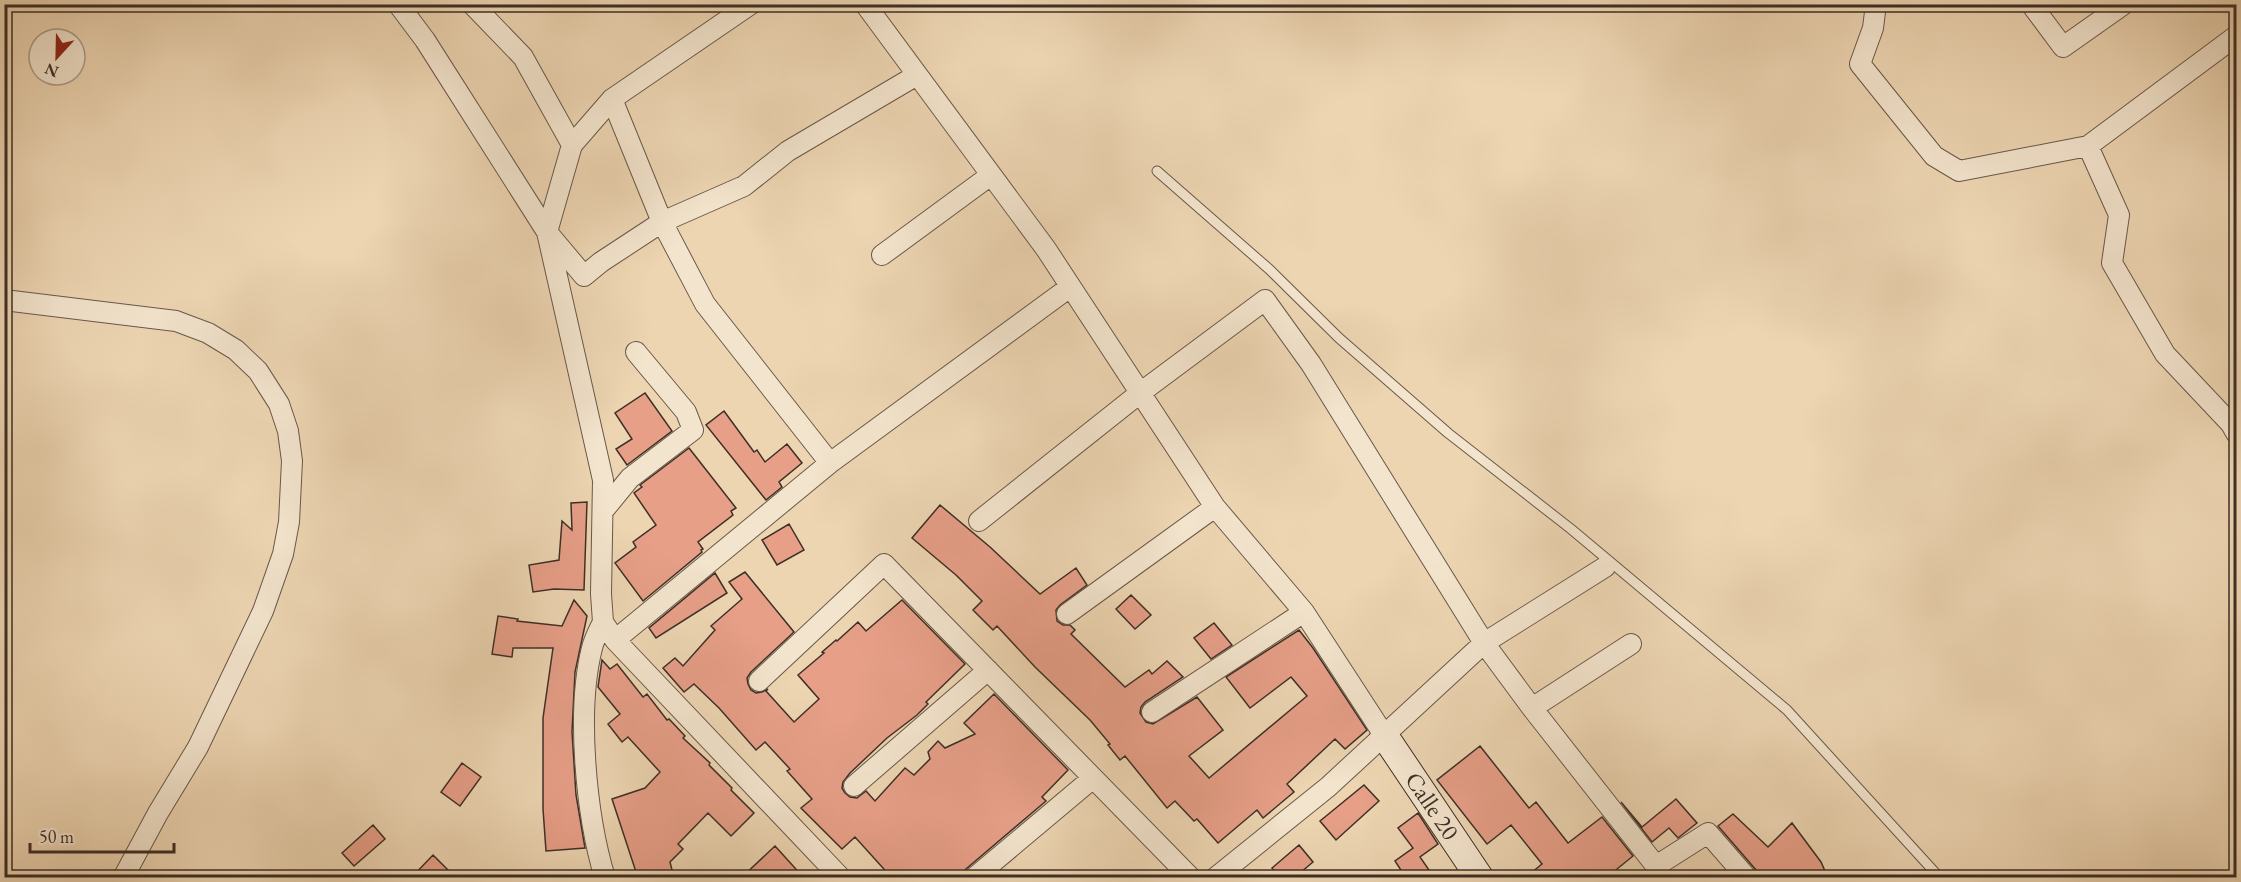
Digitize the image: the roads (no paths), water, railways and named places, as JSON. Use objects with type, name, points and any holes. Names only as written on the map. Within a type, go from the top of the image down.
[{"type":"main road","name":"Calle 20","points":[[1384,735],[1480,878]]},
{"type":"street","points":[[398,4],[425,40],[547,232],[584,276],[601,262],[662,222],[744,186],[788,151],[917,75]]},
{"type":"street","points":[[472,4],[523,57],[572,145]]},
{"type":"street","points":[[605,878],[592,819],[583,716],[592,646],[603,622],[601,594],[603,480],[547,232],[572,145],[612,99],[751,4]]},
{"type":"street","points":[[865,4],[1046,249],[1215,507],[1304,612],[1384,735]]},
{"type":"street","points":[[1876,4],[1873,28],[1860,64],[1934,156],[1959,171],[2088,146],[2236,36]]},
{"type":"street","points":[[2031,4],[2063,47],[2124,4]]},
{"type":"street","points":[[612,99],[662,222],[705,304],[830,463]]},
{"type":"street","points":[[2088,146],[2119,215],[2112,263],[2165,354],[2231,424],[2236,433]]},
{"type":"street","points":[[882,255],[991,175]]},
{"type":"street","points":[[615,640],[830,463],[1070,286]]},
{"type":"street","points":[[4,300],[176,321],[208,333],[236,351],[258,371],[279,404],[288,431],[292,461],[289,522],[283,554],[263,611],[198,747],[158,813],[123,878]]},
{"type":"street","points":[[979,521],[1140,393],[1265,300],[1311,364],[1484,643],[1656,866],[1708,833],[1748,878]]},
{"type":"street","points":[[603,511],[630,478],[693,430],[686,412],[636,352]]},
{"type":"street","points":[[1067,614],[1215,507]]},
{"type":"street","points":[[759,681],[884,564],[1191,878]]},
{"type":"street","points":[[1215,878],[1328,787],[1484,643],[1605,567]]},
{"type":"street","points":[[1152,712],[1304,612]]},
{"type":"street","points":[[603,622],[615,640],[841,878]]},
{"type":"street","points":[[1532,708],[1632,644]]},
{"type":"street","points":[[854,786],[988,670]]},
{"type":"street","points":[[974,878],[1093,778]]},
{"type":"lane","points":[[1156,171],[1269,269],[1339,338],[1448,433],[1571,529],[1787,710],[1940,878]]}]
